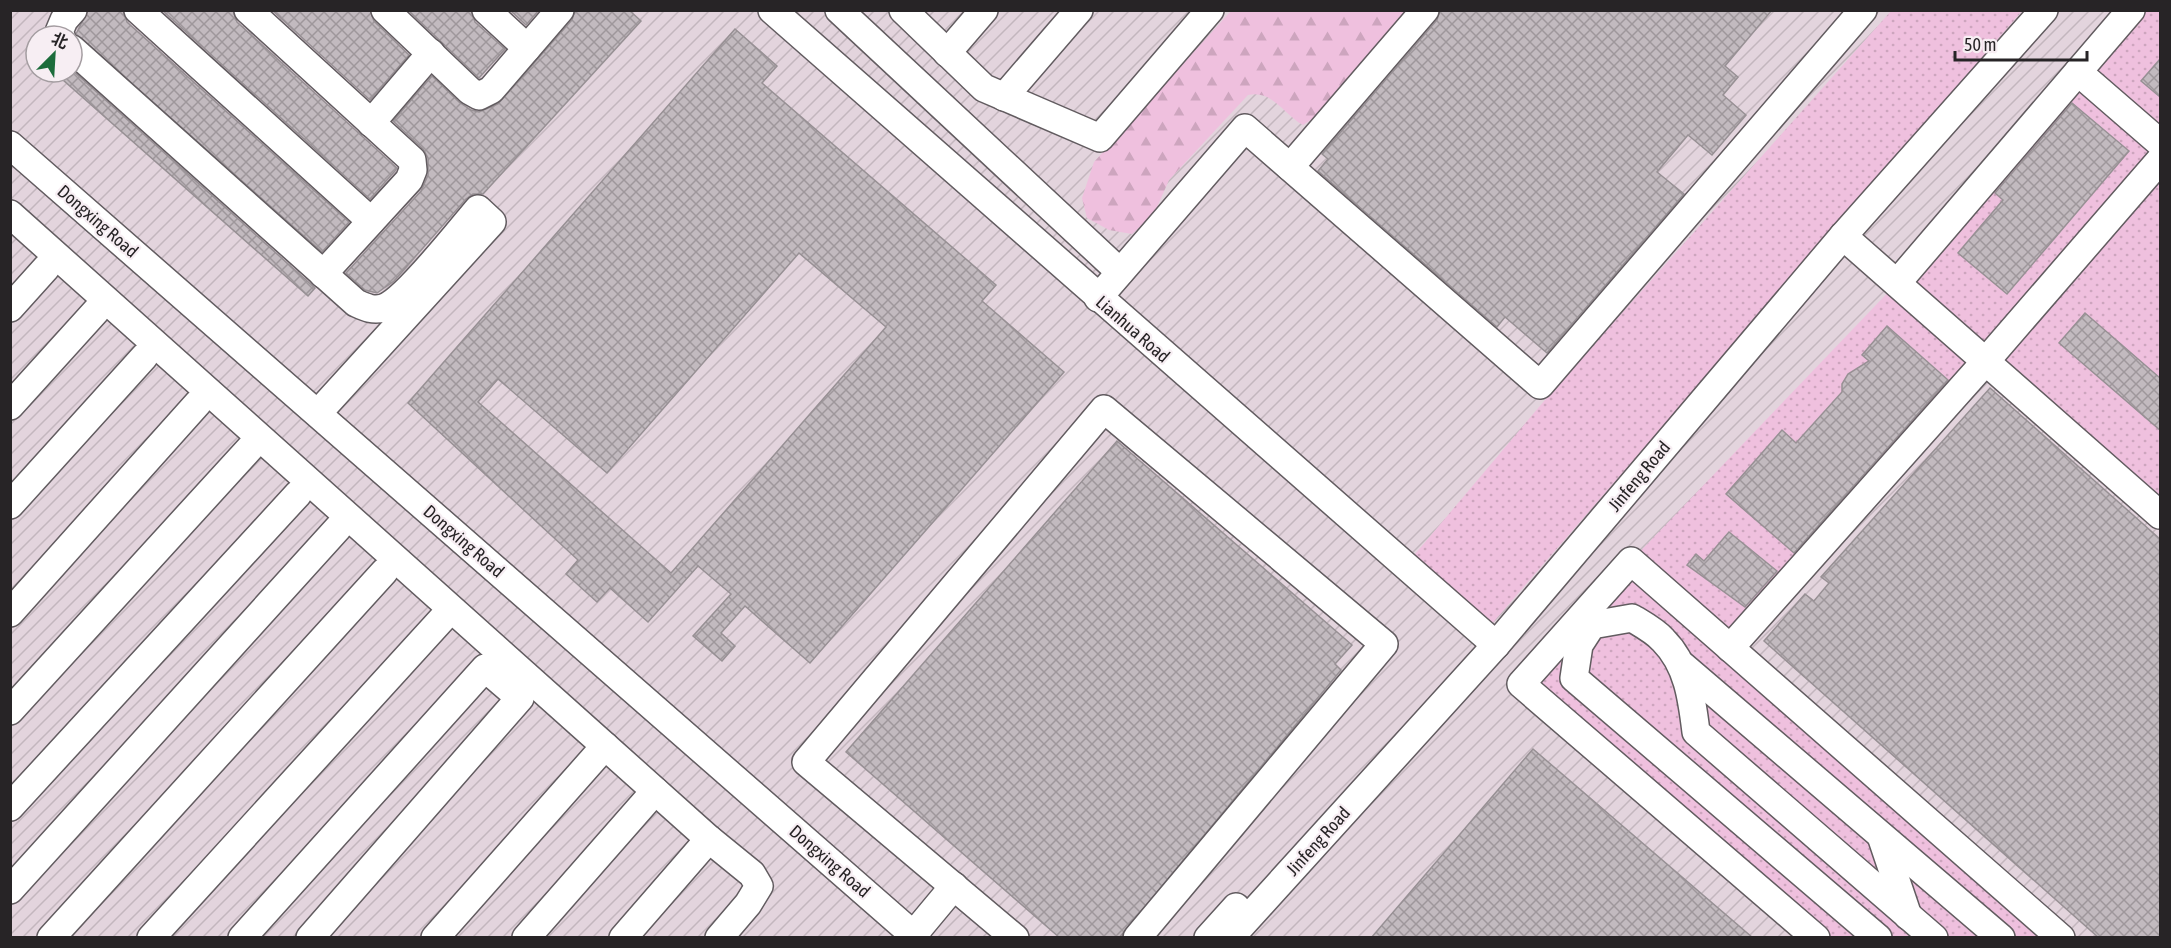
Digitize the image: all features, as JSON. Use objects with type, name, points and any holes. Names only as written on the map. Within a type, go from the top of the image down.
[{"type":"street","points":[[62,24],[74,10]]},
{"type":"street","points":[[138,10],[371,221]]},
{"type":"street","points":[[248,10],[412,160],[413,170],[409,180],[323,274]]},
{"type":"street","points":[[385,10],[470,91],[479,96],[490,90],[560,10]]},
{"type":"street","points":[[486,10],[527,48]]},
{"type":"street","name":"Lianhua Road","points":[[772,10],[1490,640]]},
{"type":"street","points":[[839,10],[1120,272]]},
{"type":"street","points":[[903,10],[984,88],[1100,138],[1210,10]]},
{"type":"street","points":[[947,53],[984,10]]},
{"type":"street","points":[[1004,97],[1079,10]]},
{"type":"street","points":[[1290,167],[1425,10]]},
{"type":"street","points":[[1098,298],[1245,128],[1540,385],[1863,10]]},
{"type":"street","name":"Jinfeng Road","points":[[1208,938],[1490,640],[2021,10]]},
{"type":"street","name":"Jinfeng Road","points":[[1230,938],[1843,236],[2044,10]]},
{"type":"street","points":[[1897,283],[2131,10]]},
{"type":"street","points":[[371,123],[431,53]]},
{"type":"street","points":[[84,60],[356,303],[374,310],[386,307],[403,294],[478,209],[492,222],[318,413]]},
{"type":"street","points":[[2078,72],[2160,143]]},
{"type":"street","name":"Dongxing Road","points":[[10,144],[916,936]]},
{"type":"street","points":[[1730,648],[1985,362],[2160,160]]},
{"type":"street","points":[[10,214],[709,839],[752,874],[759,886],[748,904],[719,938]]},
{"type":"street","points":[[1843,236],[2160,515]]},
{"type":"street","points":[[10,308],[45,268]]},
{"type":"street","points":[[10,406],[96,311]]},
{"type":"street","points":[[10,505],[144,357]]},
{"type":"street","points":[[10,613],[198,403]]},
{"type":"street","points":[[1015,938],[806,762],[1104,409],[1384,644],[1137,938]]},
{"type":"street","points":[[10,711],[251,447]]},
{"type":"street","points":[[10,807],[298,494]]},
{"type":"street","points":[[10,890],[338,528]]},
{"type":"street","points":[[1816,938],[1521,684],[1631,561],[2061,938]]},
{"type":"street","points":[[51,938],[384,572]]},
{"type":"street","points":[[1878,938],[1574,678],[1579,645],[1592,626],[1632,618],[1663,639],[1682,665],[2001,938]]},
{"type":"street","points":[[151,938],[442,619]]},
{"type":"street","points":[[1682,665],[1692,695],[1695,732],[1934,938]]},
{"type":"street","points":[[242,938],[485,669],[520,698],[310,938]]},
{"type":"street","points":[[435,938],[605,746]]},
{"type":"street","points":[[526,938],[655,790]]},
{"type":"street","points":[[1710,846],[1735,816]]},
{"type":"street","points":[[1880,834],[1908,916]]},
{"type":"street","points":[[623,938],[709,839]]},
{"type":"street","points":[[916,936],[954,886]]},
{"type":"shaded area","points":[[10,11],[2160,11],[2160,937],[11,937]]},
{"type":"green space","points":[[1231,11],[1406,11],[1318,115],[1303,125],[1271,99],[1257,94],[1248,95],[1169,180],[1154,214],[1132,234],[1109,230],[1087,218],[1082,198],[1094,162]]},
{"type":"green space","points":[[1891,11],[2022,11],[1483,634],[1405,566],[1550,394]]},
{"type":"green space","points":[[2131,11],[2160,11],[2160,515],[1985,362],[1730,648],[2061,937],[1816,937],[1521,684],[1631,561],[1897,283]]},
{"type":"building","points":[[88,10],[123,10],[127,22],[349,222],[322,252],[84,41],[84,24],[81,24]]},
{"type":"building","points":[[162,10],[233,10],[237,22],[397,168],[395,171],[370,199]]},
{"type":"building","points":[[272,10],[370,10],[374,21],[409,55],[370,100]]},
{"type":"building","points":[[408,10],[471,10],[475,22],[505,49],[479,78]]},
{"type":"building","points":[[510,10],[539,10],[526,25]]},
{"type":"building","points":[[575,10],[629,10],[641,21],[483,194],[473,194],[466,199],[394,281],[377,293],[365,290],[346,273],[421,191],[428,175],[428,158],[423,149],[393,121],[432,76],[459,102],[471,110],[479,112],[498,104],[572,20]]},
{"type":"building","points":[[1440,10],[1772,10],[1725,66],[1738,77],[1723,95],[1746,115],[1712,155],[1688,135],[1657,172],[1684,194],[1547,353],[1505,317],[1497,327],[1318,171],[1328,159],[1322,154],[1437,20]]},
{"type":"building","points":[[735,29],[777,66],[762,83],[996,285],[982,301],[1064,372],[810,663],[745,606],[721,633],[735,646],[722,661],[693,636],[731,594],[698,566],[648,622],[610,588],[597,602],[566,574],[578,560],[408,403]],"holes":[[[799,253],[886,327],[671,573],[478,402],[498,379],[607,473]]]},
{"type":"building","points":[[2160,59],[2160,97],[2141,81]]},
{"type":"building","points":[[84,81],[315,288],[308,296],[68,84],[84,84]]},
{"type":"building","points":[[2072,103],[2129,151],[2007,294],[1958,253],[2003,200],[1995,193]]},
{"type":"building","points":[[2085,313],[2160,378],[2160,430],[2059,343]]},
{"type":"building","points":[[1887,326],[1948,380],[1794,553],[1726,494],[1782,430],[1796,443],[1842,392],[1842,384],[1848,374],[1869,361],[1862,355]]},
{"type":"building","points":[[1990,388],[2160,539],[2160,938],[2099,938],[1764,641],[1805,594],[1814,601],[1829,583],[1821,577]]},
{"type":"building","points":[[1117,441],[1352,645],[1335,664],[1341,670],[1119,938],[1060,938],[846,752]]},
{"type":"building","points":[[1729,532],[1777,571],[1745,607],[1687,565],[1696,554],[1704,561]]},
{"type":"building","points":[[1533,749],[1753,938],[1371,938]]}]
